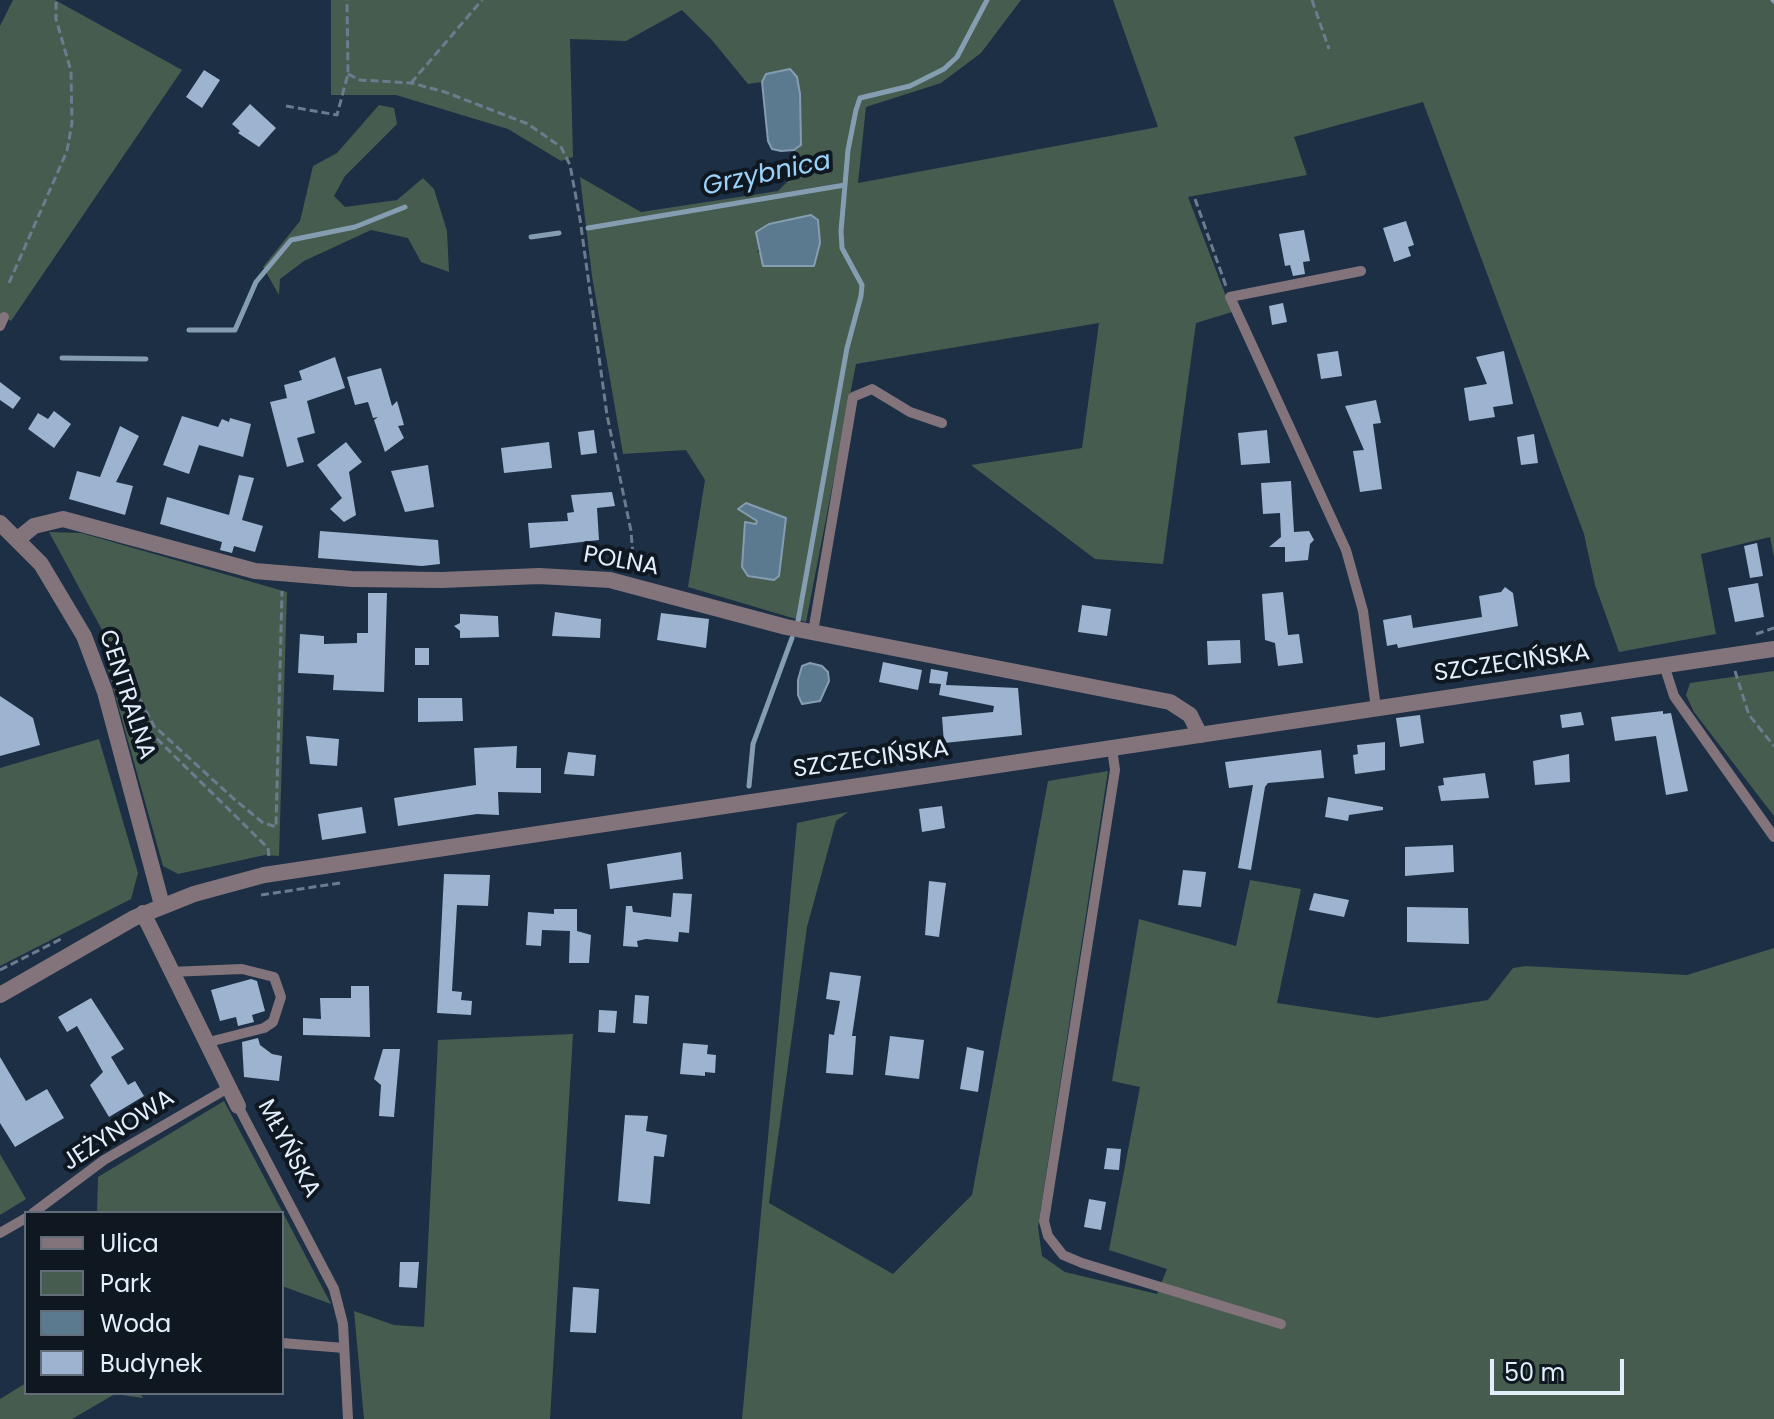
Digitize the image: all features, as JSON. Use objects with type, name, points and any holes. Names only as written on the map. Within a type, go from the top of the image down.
[{"type":"street","name":"POLNA","points":[[18,539],[34,526],[63,519],[255,571],[442,580],[585,576],[813,632],[1170,702],[1187,711],[1200,735]]},
{"type":"street","name":"CENTRALNA","points":[[0,523],[18,539],[54,582],[89,647],[104,688],[162,905]]},
{"type":"street","name":"SZCZECIŃSKA","points":[[0,995],[143,913],[217,887],[289,871],[1774,649]]},
{"type":"street","name":"MŁYŃSKA","points":[[143,913],[238,1106]]},
{"type":"lane","points":[[1361,271],[1230,297],[1346,550],[1363,611],[1376,708]]},
{"type":"lane","points":[[813,632],[853,397],[872,389],[910,412],[942,423]]},
{"type":"lane","points":[[1664,665],[1674,696],[1774,837]]},
{"type":"lane","points":[[1112,748],[1115,770],[1044,1221],[1048,1236],[1063,1255],[1082,1263],[1281,1324]]},
{"type":"lane","points":[[170,972],[242,969],[274,977],[281,997],[273,1022],[264,1028],[205,1043]]},
{"type":"lane","name":"JEŻYNOWA","points":[[36,1211],[104,1160],[228,1088]]},
{"type":"lane","name":"MŁYŃSKA","points":[[238,1106],[334,1289],[343,1324],[348,1419]]},
{"type":"lane","points":[[0,1233],[24,1219]]},
{"type":"lane","points":[[284,1343],[344,1348]]},
{"type":"path","points":[[9,283],[67,151],[72,123],[71,71],[56,19],[56,0]]},
{"type":"path","points":[[286,106],[337,115],[348,74],[347,0]]},
{"type":"path","points":[[411,83],[482,0]]},
{"type":"path","points":[[1312,0],[1329,49]]},
{"type":"path","points":[[348,74],[360,80],[411,83],[528,124],[555,141],[570,165],[607,415],[631,531],[635,560],[631,585]]},
{"type":"path","points":[[1195,199],[1230,297]]},
{"type":"path","points":[[89,647],[115,653],[154,726],[234,799],[262,822],[276,827],[283,574]]},
{"type":"path","points":[[1734,667],[1749,715],[1774,746]]},
{"type":"path","points":[[104,688],[112,684],[145,727],[268,848],[269,856]]},
{"type":"green space","points":[[13,0],[55,0],[182,70],[11,321],[0,314],[0,26]]},
{"type":"green space","points":[[331,0],[1021,0],[981,53],[941,83],[866,107],[858,183],[1158,127],[1113,0],[1774,0],[1774,557],[1770,537],[1701,554],[1716,634],[1619,652],[1595,585],[1584,534],[1423,102],[1294,137],[1307,175],[1188,197],[1232,312],[1196,323],[1163,564],[1095,559],[971,465],[1082,448],[1099,323],[856,364],[806,622],[688,587],[705,480],[686,450],[623,454],[592,276],[580,177],[641,212],[778,191],[806,163],[794,150],[801,145],[766,74],[762,82],[748,84],[682,10],[626,41],[570,39],[573,157],[561,161],[508,129],[396,95],[331,95]],"holes":[[[811,215],[757,253],[769,223]]]},
{"type":"green space","points":[[379,105],[394,108],[397,124],[345,176],[334,196],[345,207],[397,200],[423,178],[434,189],[447,231],[449,272],[421,262],[408,238],[371,230],[304,261],[280,279],[279,295],[263,267],[300,221],[313,166],[337,153]]},
{"type":"green space","points":[[49,532],[81,533],[287,592],[279,856],[265,855],[178,874],[163,866],[107,666],[112,658],[108,641]]},
{"type":"green space","points":[[1774,671],[1774,816],[1694,712],[1686,695],[1690,683]]},
{"type":"green space","points":[[99,739],[138,873],[131,899],[0,966],[0,768]]},
{"type":"green space","points":[[1108,771],[1038,1227],[1042,1256],[1065,1272],[1157,1294],[1167,1269],[1109,1250],[1140,1087],[1112,1081],[1139,919],[1236,946],[1250,880],[1301,889],[1277,1003],[1377,1018],[1488,1000],[1513,968],[1526,966],[1687,975],[1774,948],[1774,1419],[742,1419],[797,823],[848,812],[836,821],[807,927],[769,1203],[893,1274],[972,1195],[1048,781]]},
{"type":"green space","points":[[573,1034],[550,1419],[364,1419],[354,1311],[394,1325],[424,1327],[438,1040]]},
{"type":"green space","points":[[224,1101],[282,1211],[97,1211],[98,1177]]},
{"type":"green space","points":[[0,1154],[26,1199],[0,1215]]},
{"type":"green space","points":[[284,1215],[331,1304],[284,1287]]},
{"type":"green space","points":[[24,1384],[24,1395],[113,1395],[72,1419],[0,1419],[0,1399]]},
{"type":"water","points":[[790,69],[797,77],[800,94],[801,145],[794,150],[781,151],[772,149],[768,141],[762,82],[766,74]]},
{"type":"water","points":[[811,215],[818,220],[820,243],[814,266],[763,266],[756,232],[769,224]]},
{"type":"water","points":[[746,503],[786,518],[779,576],[774,580],[748,576],[742,567],[745,522],[756,524],[757,521],[738,509]]},
{"type":"water","points":[[810,663],[822,666],[828,672],[829,681],[820,701],[802,704],[798,695],[798,680],[802,666]]},
{"type":"building","points":[[204,70],[220,80],[202,108],[186,97]]},
{"type":"building","points":[[250,104],[276,128],[259,147],[238,133],[240,131],[232,124]]},
{"type":"building","points":[[1406,221],[1414,245],[1408,247],[1411,256],[1394,262],[1383,228]]},
{"type":"building","points":[[1304,230],[1310,261],[1303,262],[1305,274],[1293,276],[1290,265],[1285,266],[1279,234]]},
{"type":"building","points":[[1283,303],[1287,322],[1272,325],[1269,306]]},
{"type":"building","points":[[1338,351],[1342,376],[1321,379],[1317,354]]},
{"type":"building","points":[[1504,351],[1513,404],[1493,407],[1495,417],[1469,421],[1464,388],[1487,384],[1476,357]]},
{"type":"building","points":[[335,357],[345,388],[307,401],[315,433],[297,438],[304,462],[287,467],[270,402],[287,398],[284,385],[302,380],[299,371]]},
{"type":"building","points":[[381,368],[392,406],[397,401],[404,425],[398,426],[404,438],[385,452],[374,420],[378,417],[373,418],[368,402],[355,405],[347,377]]},
{"type":"building","points":[[0,382],[21,398],[13,409],[0,400]]},
{"type":"building","points":[[1376,400],[1381,423],[1373,424],[1382,489],[1360,492],[1353,451],[1364,450],[1345,406]]},
{"type":"building","points":[[54,411],[71,424],[54,448],[28,429],[38,413],[48,419]]},
{"type":"building","points":[[182,416],[218,427],[222,419],[229,422],[230,418],[251,424],[243,457],[199,445],[189,474],[163,465]]},
{"type":"building","points":[[120,426],[139,436],[116,482],[133,486],[125,515],[69,499],[77,471],[100,477]]},
{"type":"building","points":[[594,430],[597,453],[581,455],[578,432]]},
{"type":"building","points":[[1267,430],[1270,463],[1241,465],[1238,433]]},
{"type":"building","points":[[1534,434],[1538,463],[1521,465],[1517,437]]},
{"type":"building","points":[[346,442],[362,462],[349,472],[356,515],[344,522],[330,509],[342,498],[317,465]]},
{"type":"building","points":[[549,442],[552,468],[504,473],[501,448]]},
{"type":"building","points":[[428,465],[434,507],[405,512],[391,471]]},
{"type":"building","points":[[239,475],[254,478],[242,520],[263,526],[255,552],[234,546],[232,553],[220,550],[222,542],[160,524],[167,497],[229,515]]},
{"type":"building","points":[[1291,481],[1294,532],[1309,531],[1314,540],[1310,544],[1308,560],[1285,562],[1285,547],[1269,547],[1281,537],[1280,513],[1263,514],[1261,483]]},
{"type":"building","points":[[612,492],[615,506],[597,508],[599,540],[530,548],[528,523],[568,521],[567,513],[574,512],[571,495]]},
{"type":"building","points":[[320,531],[438,540],[440,564],[422,566],[318,558]]},
{"type":"building","points":[[1757,543],[1763,576],[1750,578],[1744,546]]},
{"type":"building","points":[[1758,583],[1764,617],[1735,622],[1728,588]]},
{"type":"building","points":[[1505,587],[1513,593],[1518,626],[1398,648],[1397,644],[1387,646],[1383,620],[1411,615],[1413,628],[1482,617],[1479,596],[1501,592]]},
{"type":"building","points":[[1283,592],[1288,635],[1299,634],[1303,663],[1278,666],[1275,643],[1265,640],[1262,594]]},
{"type":"building","points":[[368,593],[387,593],[384,692],[333,690],[334,675],[298,673],[300,634],[324,636],[324,644],[357,643],[357,633],[368,633]]},
{"type":"building","points":[[1082,605],[1111,609],[1107,636],[1078,632]]},
{"type":"building","points":[[555,612],[601,619],[600,638],[552,636]]},
{"type":"building","points":[[661,613],[709,619],[706,648],[657,640]]},
{"type":"building","points":[[460,614],[498,616],[499,637],[460,638],[460,631],[454,626],[460,623]]},
{"type":"building","points":[[1240,640],[1241,663],[1208,665],[1207,641]]},
{"type":"building","points":[[415,648],[429,648],[429,665],[415,665]]},
{"type":"building","points":[[883,662],[922,670],[918,690],[879,682]]},
{"type":"building","points":[[931,669],[948,672],[946,685],[1018,688],[1022,735],[944,743],[942,717],[993,712],[994,706],[939,695],[941,684],[929,683]]},
{"type":"building","points":[[0,696],[33,718],[40,745],[0,756]]},
{"type":"building","points":[[418,698],[462,698],[463,721],[418,722]]},
{"type":"building","points":[[1663,711],[1663,714],[1671,713],[1688,791],[1666,795],[1656,736],[1615,741],[1611,717]]},
{"type":"building","points":[[1581,712],[1584,725],[1562,728],[1560,715]]},
{"type":"building","points":[[1420,715],[1424,743],[1400,747],[1396,718]]},
{"type":"building","points":[[306,736],[339,739],[337,766],[310,764]]},
{"type":"building","points":[[1385,742],[1385,770],[1355,774],[1353,755],[1358,754],[1357,745]]},
{"type":"building","points":[[517,746],[516,768],[541,768],[541,793],[498,792],[499,815],[477,814],[398,826],[394,798],[476,785],[474,748]]},
{"type":"building","points":[[1321,750],[1324,778],[1268,783],[1265,787],[1251,870],[1238,868],[1253,785],[1229,788],[1225,762]]},
{"type":"building","points":[[568,752],[596,755],[594,776],[564,774]]},
{"type":"building","points":[[1569,754],[1570,782],[1535,785],[1533,761]]},
{"type":"building","points":[[1485,773],[1489,798],[1441,801],[1438,786],[1444,785],[1443,778]]},
{"type":"building","points":[[1328,797],[1383,807],[1383,810],[1349,815],[1348,821],[1325,817]]},
{"type":"building","points":[[942,806],[945,828],[922,832],[919,809]]},
{"type":"building","points":[[362,807],[366,833],[322,840],[318,814]]},
{"type":"building","points":[[1453,845],[1454,872],[1405,876],[1405,847]]},
{"type":"building","points":[[681,852],[683,879],[610,889],[607,864]]},
{"type":"building","points":[[1183,870],[1206,872],[1201,907],[1178,905]]},
{"type":"building","points":[[444,874],[490,875],[488,906],[457,905],[452,991],[462,992],[461,1000],[472,1001],[471,1015],[437,1013]]},
{"type":"building","points":[[929,881],[946,883],[939,937],[925,935]]},
{"type":"building","points":[[673,893],[692,894],[689,933],[679,932],[678,942],[646,939],[637,941],[638,947],[623,946],[626,906],[632,906],[633,912],[671,917]]},
{"type":"building","points":[[1314,893],[1349,900],[1344,917],[1309,910]]},
{"type":"building","points":[[1407,907],[1468,908],[1469,944],[1407,942]]},
{"type":"building","points":[[554,909],[577,909],[577,931],[591,935],[589,963],[569,963],[570,931],[542,930],[541,946],[526,945],[528,912],[554,914]]},
{"type":"building","points":[[830,972],[861,976],[852,1036],[856,1036],[853,1075],[826,1073],[829,1034],[834,1035],[840,1001],[826,999]]},
{"type":"building","points":[[251,979],[257,981],[265,1011],[252,1015],[254,1022],[238,1026],[236,1017],[220,1021],[211,990]]},
{"type":"building","points":[[351,986],[369,986],[370,1037],[303,1035],[303,1018],[321,1019],[320,998],[351,998]]},
{"type":"building","points":[[635,995],[649,996],[647,1024],[633,1023]]},
{"type":"building","points":[[91,998],[124,1049],[111,1057],[128,1085],[135,1081],[144,1096],[109,1117],[90,1085],[103,1072],[77,1026],[67,1032],[58,1017]]},
{"type":"building","points":[[599,1010],[617,1011],[615,1033],[598,1032]]},
{"type":"building","points":[[890,1036],[924,1040],[919,1079],[885,1075]]},
{"type":"building","points":[[258,1038],[260,1045],[272,1054],[282,1056],[279,1081],[244,1077],[242,1042]]},
{"type":"building","points":[[683,1043],[708,1045],[707,1054],[716,1055],[715,1073],[705,1072],[705,1076],[680,1074]]},
{"type":"building","points":[[967,1047],[984,1051],[978,1092],[960,1089]]},
{"type":"building","points":[[383,1049],[400,1049],[394,1117],[379,1116],[381,1085],[374,1079]]},
{"type":"building","points":[[0,1057],[26,1101],[47,1089],[64,1118],[15,1147],[0,1123]]},
{"type":"building","points":[[625,1115],[648,1116],[646,1131],[667,1135],[664,1157],[654,1156],[650,1204],[618,1201]]},
{"type":"building","points":[[1107,1148],[1121,1149],[1119,1170],[1104,1169]]},
{"type":"building","points":[[1089,1199],[1106,1202],[1101,1230],[1084,1227]]},
{"type":"building","points":[[400,1262],[419,1262],[417,1288],[399,1287]]},
{"type":"building","points":[[573,1287],[599,1289],[596,1333],[570,1332]]},
{"type":"waterway","points":[[798,621],[847,348],[861,296],[862,285],[842,248],[841,231],[848,150],[856,110],[860,98],[910,86],[944,69],[957,57],[987,0]]},
{"type":"waterway","name":"Grzybnica","points":[[588,228],[845,185]]},
{"type":"waterway","name":"Grzybnica","points":[[189,330],[235,330],[256,282],[291,240],[355,227],[405,207]]},
{"type":"waterway","name":"Grzybnica","points":[[531,237],[559,233]]},
{"type":"waterway","name":"Grzybnica","points":[[62,358],[146,359]]},
{"type":"waterway","points":[[749,786],[753,744],[792,638]]}]
